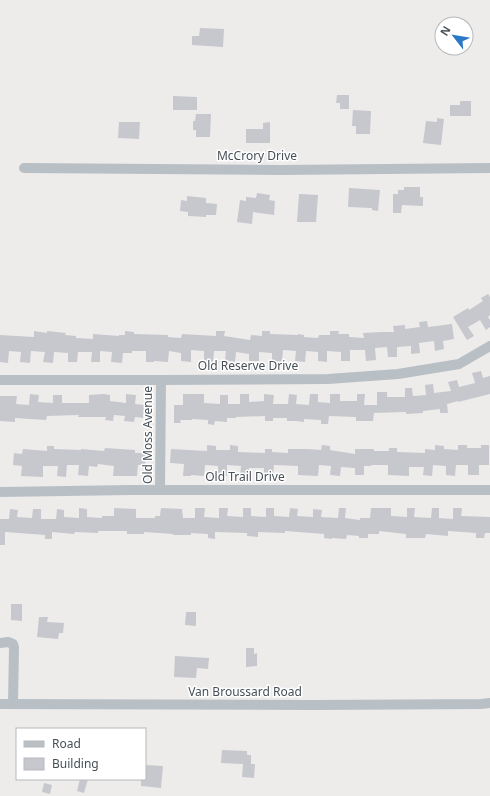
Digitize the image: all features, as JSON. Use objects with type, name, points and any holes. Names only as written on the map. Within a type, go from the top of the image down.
[{"type":"street","name":"McCrory Drive","points":[[24,168],[274,170],[490,168]]},
{"type":"street","name":"Old Reserve Drive","points":[[0,380],[328,379],[398,374],[459,364],[490,346]]},
{"type":"street","name":"Old Moss Avenue","points":[[160,490],[161,380]]},
{"type":"street","name":"Old Trail Drive","points":[[0,492],[160,490],[490,490]]},
{"type":"street","points":[[0,643],[10,642],[14,647],[13,704]]},
{"type":"street","name":"Van Broussard Road","points":[[0,704],[315,705],[490,703]]},
{"type":"building","points":[[200,28],[224,29],[223,47],[192,45],[192,36],[199,36]]},
{"type":"building","points":[[337,95],[349,95],[349,109],[340,109],[340,103],[336,103]]},
{"type":"building","points":[[173,96],[197,97],[197,110],[173,110]]},
{"type":"building","points":[[460,101],[471,101],[471,116],[450,116],[450,105],[460,105]]},
{"type":"building","points":[[353,110],[371,111],[370,134],[356,134],[356,126],[352,126]]},
{"type":"building","points":[[196,114],[211,114],[210,137],[196,137],[196,130],[193,130],[193,121],[195,121]]},
{"type":"building","points":[[437,118],[444,119],[441,145],[423,143],[426,121],[437,122]]},
{"type":"building","points":[[119,122],[140,122],[139,139],[118,138]]},
{"type":"building","points":[[270,122],[270,143],[246,143],[246,129],[263,129],[263,123]]},
{"type":"building","points":[[404,187],[420,187],[420,197],[423,197],[423,206],[402,205],[401,213],[393,213],[393,194],[398,194],[398,190],[404,190]]},
{"type":"building","points":[[349,188],[380,190],[378,211],[372,210],[372,208],[348,207]]},
{"type":"building","points":[[257,193],[270,195],[269,200],[275,201],[274,215],[253,212],[252,224],[237,222],[240,200],[246,201],[246,197],[256,198]]},
{"type":"building","points":[[299,194],[318,195],[316,222],[297,222]]},
{"type":"building","points":[[187,196],[206,198],[206,203],[217,204],[216,215],[206,215],[206,217],[188,216],[188,212],[180,211],[181,200],[187,201]]},
{"type":"building","points":[[488,294],[490,297],[490,315],[488,317],[490,320],[490,327],[486,330],[480,320],[468,327],[474,336],[467,340],[453,317],[468,308],[469,310],[483,301],[481,298]]},
{"type":"building","points":[[427,321],[428,327],[452,324],[454,339],[443,341],[444,349],[435,351],[434,341],[419,343],[420,353],[411,354],[411,346],[397,347],[397,357],[388,357],[387,347],[375,348],[376,360],[366,361],[365,350],[350,350],[350,361],[341,361],[341,352],[327,351],[327,362],[318,361],[318,352],[306,351],[305,362],[295,361],[296,351],[283,350],[282,362],[272,361],[272,353],[259,352],[259,361],[249,361],[249,354],[236,352],[235,362],[225,360],[226,351],[214,351],[213,362],[204,361],[204,351],[191,350],[191,362],[181,361],[181,353],[169,351],[168,362],[146,362],[146,351],[132,351],[132,353],[123,353],[122,363],[111,362],[112,352],[100,351],[100,362],[91,362],[92,352],[78,352],[77,362],[68,362],[68,353],[54,352],[53,363],[43,362],[45,352],[31,351],[30,363],[20,362],[21,352],[9,351],[8,363],[0,362],[0,335],[34,337],[34,331],[66,333],[65,335],[76,336],[76,338],[93,339],[93,334],[119,336],[125,335],[125,331],[134,332],[134,334],[168,335],[168,337],[181,338],[182,334],[216,336],[216,331],[225,331],[224,336],[250,340],[251,335],[262,336],[262,331],[270,331],[270,334],[298,334],[304,335],[304,337],[318,338],[319,335],[330,335],[330,331],[339,331],[338,334],[349,334],[349,337],[364,338],[363,333],[394,332],[393,326],[405,325],[405,329],[420,327],[419,322]]},
{"type":"building","points":[[481,371],[483,378],[490,376],[490,394],[447,404],[448,413],[440,413],[440,409],[423,411],[423,413],[374,413],[373,421],[356,421],[356,417],[329,416],[328,424],[321,424],[321,420],[304,419],[304,422],[287,421],[287,418],[273,418],[273,421],[265,421],[265,416],[227,418],[227,422],[215,421],[214,425],[208,424],[208,420],[192,419],[180,420],[181,423],[174,423],[174,405],[183,405],[183,394],[204,394],[204,403],[220,404],[220,395],[228,395],[228,404],[240,404],[240,394],[249,394],[249,402],[264,401],[264,394],[274,395],[273,404],[288,404],[289,394],[297,395],[296,404],[309,405],[310,394],[318,394],[318,402],[330,403],[330,394],[340,394],[340,401],[357,401],[357,394],[365,394],[364,405],[377,405],[377,392],[387,392],[387,397],[405,397],[405,388],[412,388],[413,396],[426,395],[425,385],[433,384],[434,393],[451,391],[448,382],[457,380],[459,387],[475,383],[472,373]]},
{"type":"building","points":[[30,394],[39,395],[38,402],[53,403],[53,395],[62,395],[62,403],[89,403],[89,395],[103,394],[110,395],[110,401],[126,403],[126,394],[136,395],[135,404],[144,405],[143,418],[135,417],[134,422],[124,421],[125,416],[114,415],[113,421],[105,420],[106,417],[78,417],[79,415],[47,416],[46,420],[15,418],[15,422],[0,421],[0,396],[17,396],[16,404],[29,405]]},
{"type":"building","points":[[207,445],[216,446],[216,450],[230,450],[230,445],[238,446],[238,452],[265,453],[265,449],[272,449],[272,452],[288,453],[288,449],[321,450],[322,445],[330,446],[330,450],[355,454],[355,449],[389,451],[389,448],[397,448],[397,452],[425,453],[425,449],[435,450],[435,445],[444,446],[444,449],[458,450],[458,445],[467,445],[467,448],[481,448],[481,445],[489,445],[489,465],[479,465],[479,475],[468,475],[468,465],[456,465],[455,476],[446,475],[446,466],[433,465],[432,476],[423,475],[424,467],[409,467],[409,476],[388,475],[388,465],[371,465],[364,466],[364,475],[355,475],[355,468],[341,467],[340,476],[330,475],[331,466],[319,465],[318,476],[298,475],[298,466],[274,465],[273,476],[264,475],[264,468],[249,468],[249,476],[240,476],[241,466],[227,465],[227,476],[218,476],[218,466],[205,465],[204,476],[183,476],[184,464],[170,463],[171,449],[207,451]]},
{"type":"building","points":[[47,446],[54,446],[54,449],[104,451],[105,448],[135,450],[135,453],[146,453],[145,465],[138,465],[137,476],[113,476],[114,466],[98,464],[97,467],[89,466],[88,476],[78,475],[79,465],[67,465],[66,477],[57,476],[58,466],[43,466],[43,477],[21,476],[22,466],[13,465],[14,453],[22,454],[23,449],[47,451]]},
{"type":"building","points":[[79,508],[87,509],[87,517],[102,518],[102,516],[114,516],[114,508],[136,509],[136,518],[155,518],[155,516],[160,516],[161,508],[182,509],[183,518],[195,518],[195,508],[205,508],[204,517],[219,518],[219,508],[228,508],[227,516],[243,517],[243,508],[251,508],[251,516],[266,517],[266,508],[274,508],[274,516],[289,517],[290,508],[298,509],[297,516],[313,517],[313,509],[322,510],[321,517],[338,518],[339,508],[346,508],[345,518],[360,520],[360,518],[370,518],[371,508],[391,508],[391,516],[407,517],[407,508],[415,508],[414,517],[431,518],[432,508],[439,508],[439,518],[453,519],[453,508],[462,508],[461,516],[490,517],[490,533],[485,533],[484,538],[476,538],[476,533],[448,531],[448,536],[426,534],[425,538],[406,538],[406,534],[379,531],[379,534],[368,534],[368,538],[359,538],[359,536],[347,535],[346,539],[332,539],[324,538],[324,534],[285,531],[285,533],[258,532],[258,537],[247,536],[247,533],[215,532],[215,539],[208,538],[208,534],[191,533],[191,535],[173,535],[144,532],[144,534],[127,534],[127,531],[98,531],[98,533],[75,532],[74,534],[52,532],[52,539],[45,539],[45,535],[5,532],[5,545],[0,545],[0,519],[9,519],[10,509],[18,510],[17,517],[32,518],[33,509],[41,509],[41,519],[56,519],[57,509],[64,510],[64,517],[79,518]]},
{"type":"building","points":[[11,604],[22,604],[22,621],[11,620]]},
{"type":"building","points":[[186,612],[196,612],[196,626],[185,625]]},
{"type":"building","points":[[39,617],[48,617],[47,622],[64,623],[63,633],[59,633],[58,639],[37,637]]},
{"type":"building","points":[[246,648],[254,648],[254,654],[257,653],[257,666],[246,667]]},
{"type":"building","points":[[175,656],[209,658],[208,669],[197,668],[196,678],[174,677]]},
{"type":"building","points":[[222,750],[247,751],[247,755],[251,755],[251,764],[255,764],[254,778],[242,777],[243,764],[221,763]]},
{"type":"building","points":[[146,765],[163,766],[161,788],[141,786],[141,780],[146,780]]},
{"type":"building","points":[[80,780],[88,780],[84,793],[77,791]]},
{"type":"building","points":[[44,783],[52,785],[50,794],[42,792]]}]
